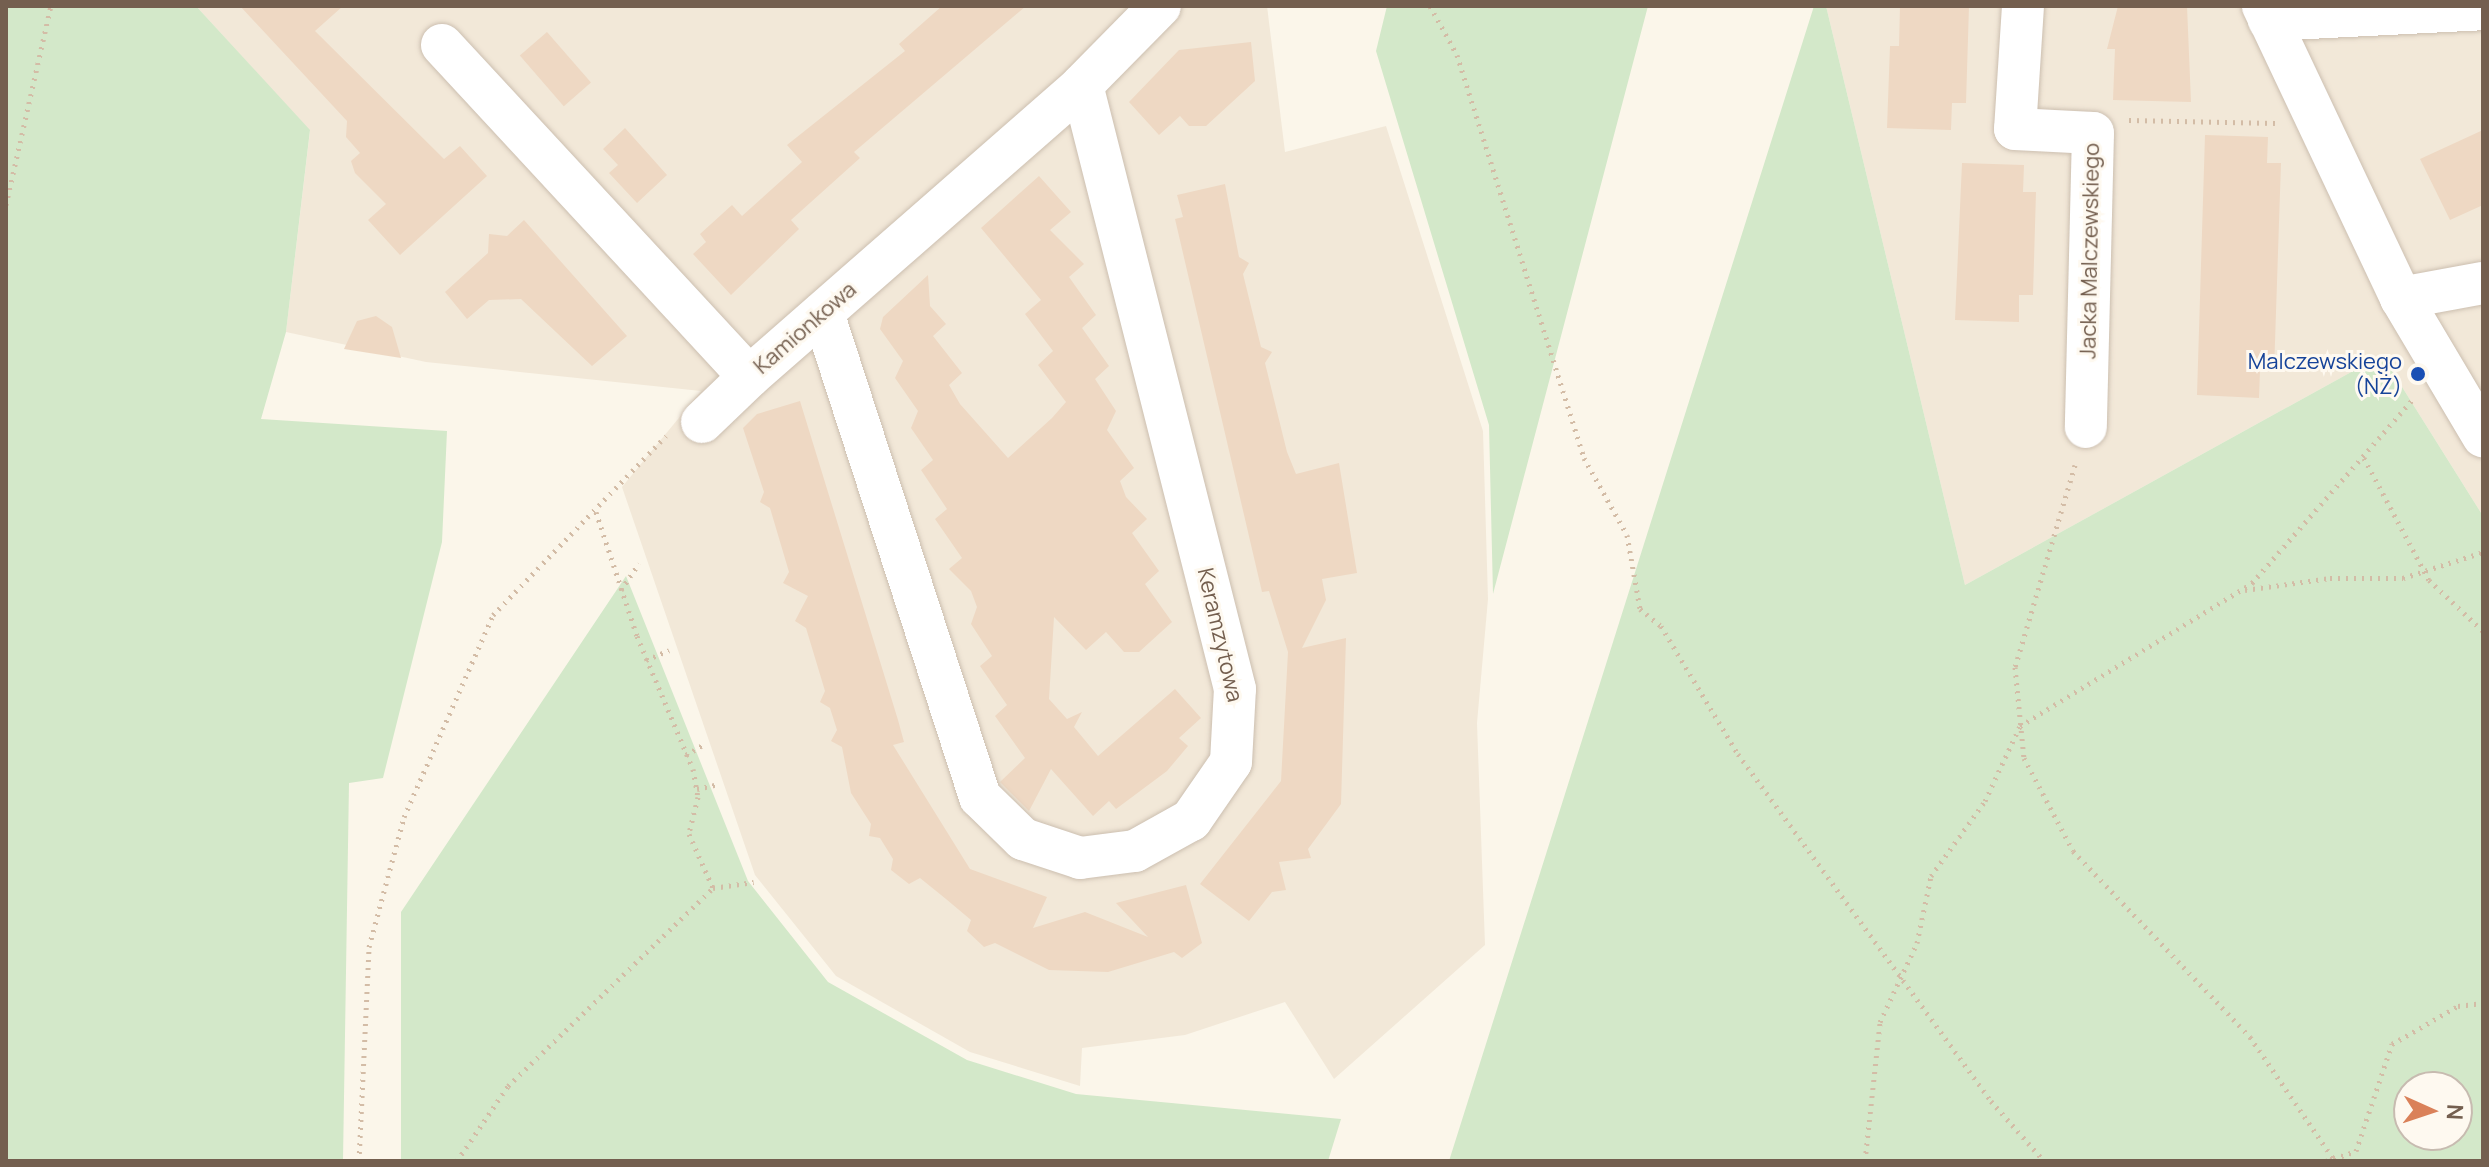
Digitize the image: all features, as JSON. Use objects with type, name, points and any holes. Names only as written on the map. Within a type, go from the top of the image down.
[{"type":"street","name":"Kamionkowa","points":[[442,45],[749,377],[1082,85],[1160,6]]},
{"type":"street","name":"Jacka Malczewskiego","points":[[2023,6],[2015,129],[2093,133],[2086,427]]},
{"type":"street","points":[[2483,9],[2266,13],[2401,298],[2483,436]]},
{"type":"street","name":"Keramzytowa","points":[[823,313],[980,797],[1023,839],[1080,858],[1135,851],[1191,820],[1231,762],[1235,689],[1082,85]]},
{"type":"street","points":[[2401,298],[2483,283]]},
{"type":"street","points":[[702,422],[749,377]]},
{"type":"path","points":[[6,205],[51,6]]},
{"type":"path","points":[[1430,6],[1457,55],[1584,458],[1627,535],[1640,609],[1661,626],[1738,754],[1902,974],[1991,1101],[2044,1161]]},
{"type":"path","points":[[2093,133],[2107,119],[2320,125]]},
{"type":"path","points":[[1865,1161],[1880,1022],[1902,974],[1931,876],[1985,801],[2020,726],[2240,591],[2364,458],[2442,366]]},
{"type":"path","points":[[2086,427],[2015,667],[2024,758],[2073,851],[2250,1037],[2334,1159]]},
{"type":"path","points":[[2364,458],[2424,570],[2483,631]]},
{"type":"path","points":[[596,512],[620,591],[697,789],[689,834],[713,888]]},
{"type":"path","points":[[2240,591],[2424,570],[2483,552]]},
{"type":"path","points":[[620,591],[639,563]]},
{"type":"path","points":[[646,660],[669,650]]},
{"type":"path","points":[[686,755],[704,744]]},
{"type":"path","points":[[697,789],[719,784]]},
{"type":"path","points":[[457,1161],[508,1086],[713,888],[754,882]]},
{"type":"path","points":[[359,1161],[369,947],[381,891]]},
{"type":"path","points":[[2326,1161],[2356,1151],[2392,1044],[2458,1006],[2483,1003]]},
{"type":"shaded area","points":[[196,6],[1267,6],[1285,152],[1386,126],[1483,431],[1488,599],[1477,723],[1485,945],[1334,1079],[1285,1002],[1185,1035],[1082,1048],[1080,1086],[970,1052],[836,976],[755,875],[622,487],[701,391],[426,362],[286,332],[310,131]]},
{"type":"shaded area","points":[[1826,6],[2483,6],[2483,516],[2382,355],[1965,585]]},
{"type":"green space","points":[[6,6],[196,6],[310,130],[286,332],[261,419],[447,431],[442,542],[383,778],[349,783],[343,1161],[6,1161]]},
{"type":"green space","points":[[1387,6],[1648,6],[1493,594],[1489,425],[1376,51]]},
{"type":"green space","points":[[1814,6],[1826,6],[1965,585],[2382,355],[2483,516],[2483,1161],[1449,1161]]},
{"type":"green space","points":[[626,576],[748,881],[828,982],[967,1060],[1076,1094],[1341,1119],[1328,1161],[401,1161],[401,912]]},
{"type":"building","points":[[240,6],[343,6],[315,31],[444,159],[460,146],[487,176],[400,255],[368,220],[386,204],[355,173],[351,161],[360,153],[346,137],[347,121]]},
{"type":"building","points":[[942,6],[1026,6],[854,152],[860,158],[791,220],[799,229],[731,295],[693,254],[706,242],[700,234],[732,205],[742,216],[802,162],[787,145],[905,51],[899,44]]},
{"type":"building","points":[[1900,6],[1969,6],[1966,103],[1952,103],[1951,130],[1887,128],[1890,46],[1899,46]]},
{"type":"building","points":[[2118,6],[2187,6],[2191,102],[2113,100],[2115,49],[2107,49]]},
{"type":"building","points":[[547,32],[591,83],[564,106],[520,56]]},
{"type":"building","points":[[1251,42],[1255,81],[1206,126],[1189,126],[1180,116],[1159,135],[1129,102],[1179,50]]},
{"type":"building","points":[[625,128],[667,175],[637,203],[609,173],[618,165],[603,149]]},
{"type":"building","points":[[2483,130],[2483,205],[2450,220],[2420,159]]},
{"type":"building","points":[[2205,135],[2268,137],[2267,163],[2281,163],[2274,372],[2260,371],[2259,398],[2197,395]]},
{"type":"building","points":[[1962,163],[2024,165],[2023,192],[2036,192],[2033,295],[2019,295],[2019,322],[1955,320]]},
{"type":"building","points":[[1039,176],[1071,212],[1050,230],[1084,264],[1069,277],[1096,315],[1082,328],[1109,366],[1095,379],[1116,411],[1107,430],[1134,468],[1120,481],[1126,497],[1147,519],[1132,533],[1159,571],[1145,584],[1172,622],[1139,652],[1124,652],[1106,632],[1086,650],[1054,617],[1049,699],[1067,719],[1082,712],[1074,727],[1098,756],[1175,689],[1201,718],[1179,738],[1188,746],[1167,771],[1116,809],[1109,801],[1093,816],[1051,769],[1029,811],[1000,782],[1025,758],[995,716],[1007,705],[980,666],[992,656],[971,624],[977,607],[971,591],[949,569],[962,558],[935,519],[947,509],[921,470],[933,460],[911,428],[918,411],[895,378],[903,361],[880,329],[883,317],[928,275],[930,306],[946,324],[933,336],[962,373],[949,385],[960,404],[1008,458],[1052,418],[1066,402],[1038,365],[1053,351],[1025,314],[1041,300],[981,228]]},
{"type":"building","points":[[1225,184],[1239,257],[1249,263],[1243,274],[1261,347],[1272,352],[1265,363],[1287,452],[1296,474],[1339,463],[1357,573],[1322,579],[1326,600],[1302,648],[1346,638],[1341,804],[1308,849],[1311,858],[1279,862],[1286,890],[1272,892],[1249,921],[1200,884],[1281,781],[1288,652],[1269,591],[1262,592],[1175,219],[1183,217],[1177,195]]},
{"type":"building","points":[[524,220],[627,336],[592,366],[521,299],[489,300],[467,319],[445,292],[488,253],[489,234],[507,236]]},
{"type":"building","points":[[376,316],[392,327],[401,358],[344,349],[357,321]]},
{"type":"building","points":[[800,401],[904,742],[893,745],[970,869],[1047,897],[1033,928],[1085,912],[1148,937],[1116,903],[1186,885],[1202,943],[1182,958],[1174,952],[1108,972],[1049,970],[995,943],[984,947],[967,931],[971,920],[946,899],[920,878],[909,884],[891,870],[893,859],[880,838],[869,836],[871,824],[851,793],[842,747],[831,741],[837,730],[830,708],[820,702],[825,691],[806,628],[795,621],[808,596],[783,583],[789,572],[770,508],[760,502],[764,492],[743,428],[757,414]]},
{"type":"place","name":"Malczewskiego (NŻ)","points":[[2418,374]]}]
